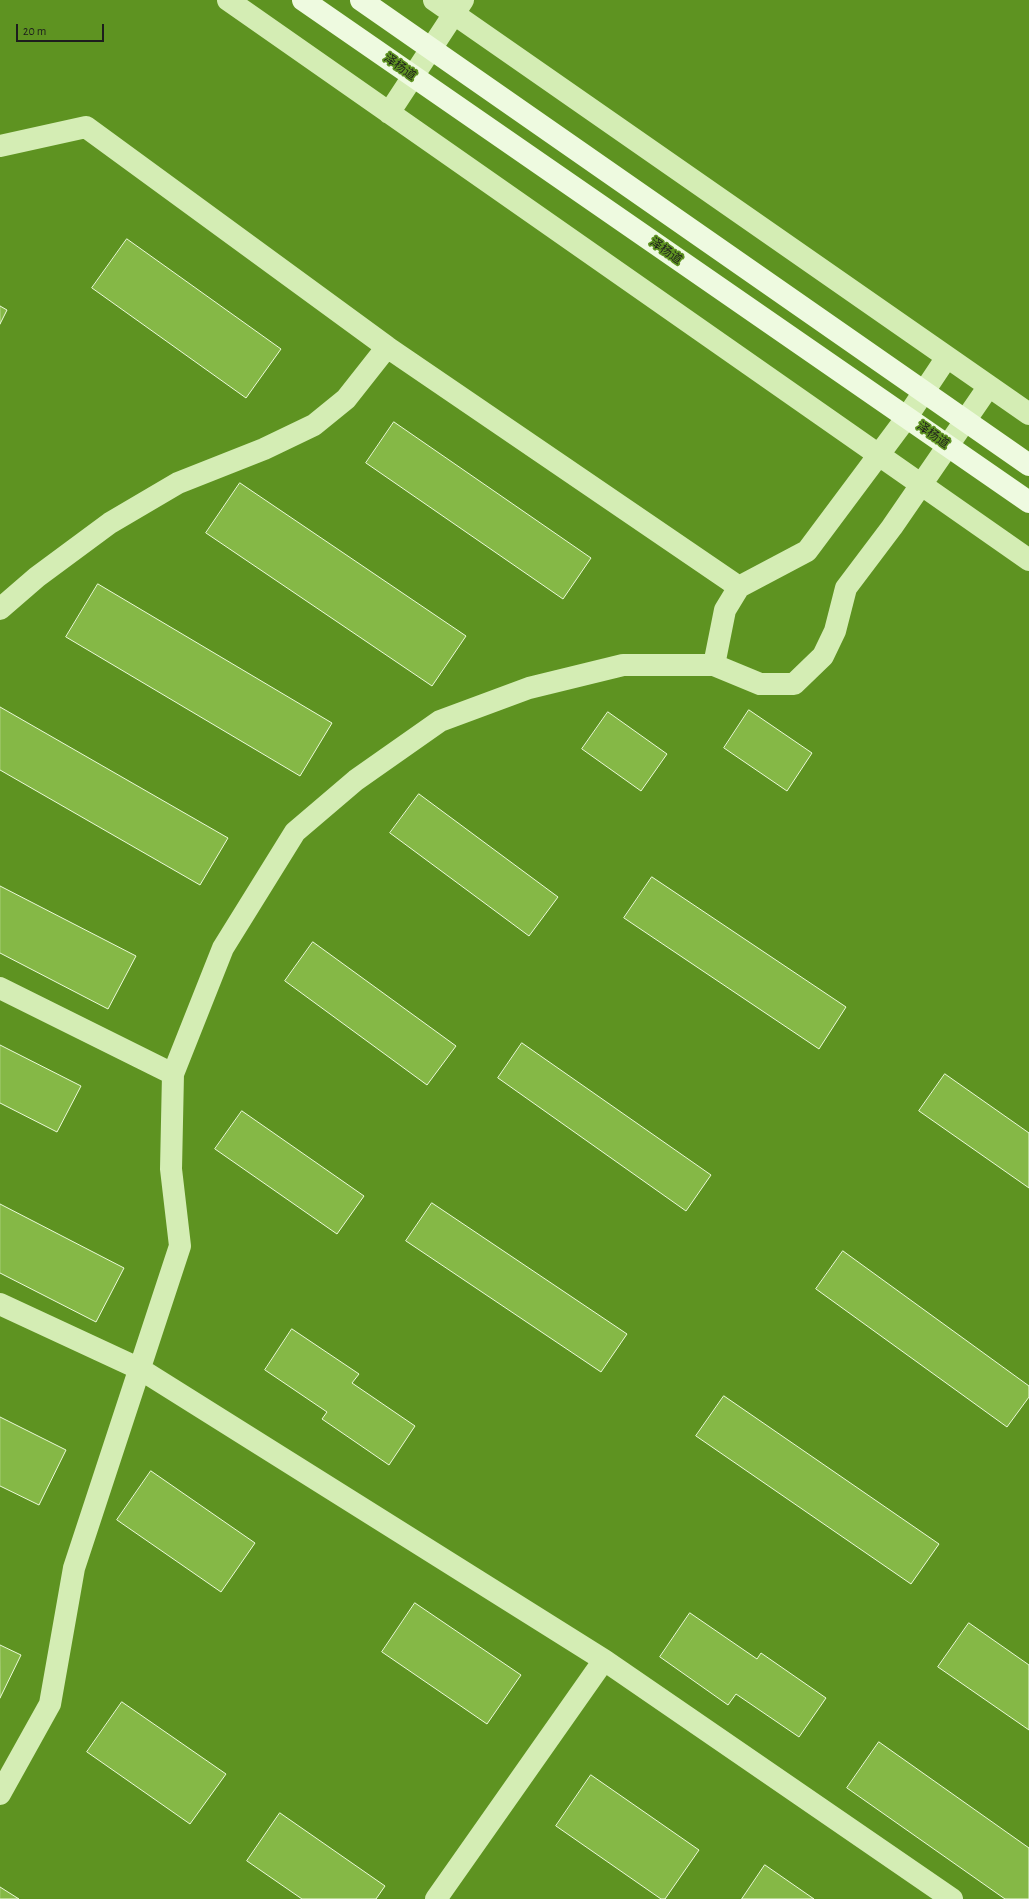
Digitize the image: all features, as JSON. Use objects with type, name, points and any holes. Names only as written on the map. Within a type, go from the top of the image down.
[{"type":"main road","name":"泽杨道","points":[[303,0],[1029,502]]},
{"type":"main road","points":[[361,0],[1029,465]]},
{"type":"street","points":[[228,0],[878,456],[1029,560]]},
{"type":"street","points":[[434,0],[459,7],[947,357],[1029,414]]},
{"type":"street","points":[[389,113],[459,7]]},
{"type":"street","points":[[0,146],[86,127],[386,347],[739,587]]},
{"type":"street","points":[[0,608],[38,577],[110,523],[178,483],[264,449],[314,425],[346,398],[386,347]]},
{"type":"street","points":[[714,665],[725,610],[739,587],[807,551],[907,417],[947,357]]},
{"type":"street","points":[[0,1794],[50,1704],[74,1568],[180,1246],[171,1169],[173,1074],[223,948],[295,832],[356,780],[440,721],[528,688],[623,665],[714,665],[760,684],[794,684],[823,656],[835,631],[846,588],[892,527],[964,420],[989,386]]},
{"type":"street","points":[[0,988],[173,1074]]},
{"type":"street","points":[[0,1304],[140,1369],[604,1660],[952,1899]]},
{"type":"street","points":[[436,1899],[604,1660]]},
{"type":"building","points":[[127,239],[281,349],[246,398],[92,288]]},
{"type":"building","points":[[0,306],[7,310],[0,324]]},
{"type":"building","points":[[394,422],[591,558],[563,599],[366,463]]},
{"type":"building","points":[[240,483],[466,636],[432,686],[206,533]]},
{"type":"building","points":[[98,584],[332,723],[300,776],[66,637]]},
{"type":"building","points":[[0,707],[228,838],[200,885],[0,770]]},
{"type":"building","points":[[749,710],[812,753],[787,791],[724,748]]},
{"type":"building","points":[[608,712],[667,754],[641,791],[582,749]]},
{"type":"building","points":[[419,794],[558,897],[529,936],[390,833]]},
{"type":"building","points":[[652,877],[846,1007],[819,1049],[624,918]]},
{"type":"building","points":[[0,886],[136,956],[108,1009],[0,953]]},
{"type":"building","points":[[313,942],[456,1046],[427,1085],[285,981]]},
{"type":"building","points":[[522,1043],[711,1175],[686,1211],[498,1078]]},
{"type":"building","points":[[0,1045],[81,1086],[57,1132],[0,1103]]},
{"type":"building","points":[[945,1074],[1029,1133],[1029,1188],[919,1111]]},
{"type":"building","points":[[242,1111],[364,1196],[337,1234],[215,1149]]},
{"type":"building","points":[[432,1203],[627,1334],[601,1372],[406,1241]]},
{"type":"building","points":[[0,1204],[124,1268],[96,1322],[0,1273]]},
{"type":"building","points":[[843,1251],[1029,1386],[1029,1397],[1007,1427],[816,1289]]},
{"type":"building","points":[[292,1329],[359,1374],[352,1383],[415,1426],[389,1465],[322,1419],[327,1412],[265,1370]]},
{"type":"building","points":[[724,1396],[939,1544],[911,1584],[696,1436]]},
{"type":"building","points":[[0,1417],[66,1450],[39,1505],[0,1486]]},
{"type":"building","points":[[151,1471],[255,1543],[221,1592],[117,1520]]},
{"type":"building","points":[[415,1603],[521,1675],[487,1724],[382,1652]]},
{"type":"building","points":[[690,1613],[757,1659],[761,1653],[826,1698],[799,1737],[736,1694],[728,1705],[660,1657]]},
{"type":"building","points":[[969,1623],[1029,1665],[1029,1730],[938,1667]]},
{"type":"building","points":[[0,1645],[21,1655],[0,1698]]},
{"type":"building","points":[[122,1702],[226,1774],[190,1824],[87,1752]]},
{"type":"building","points":[[879,1742],[1029,1848],[1029,1899],[1005,1899],[847,1788]]},
{"type":"building","points":[[591,1775],[699,1850],[665,1899],[661,1899],[556,1826]]},
{"type":"building","points":[[280,1813],[385,1886],[376,1899],[302,1899],[247,1861]]},
{"type":"building","points":[[765,1865],[814,1899],[742,1899]]},
{"type":"building","points":[[0,1887],[19,1899],[0,1899]]}]
